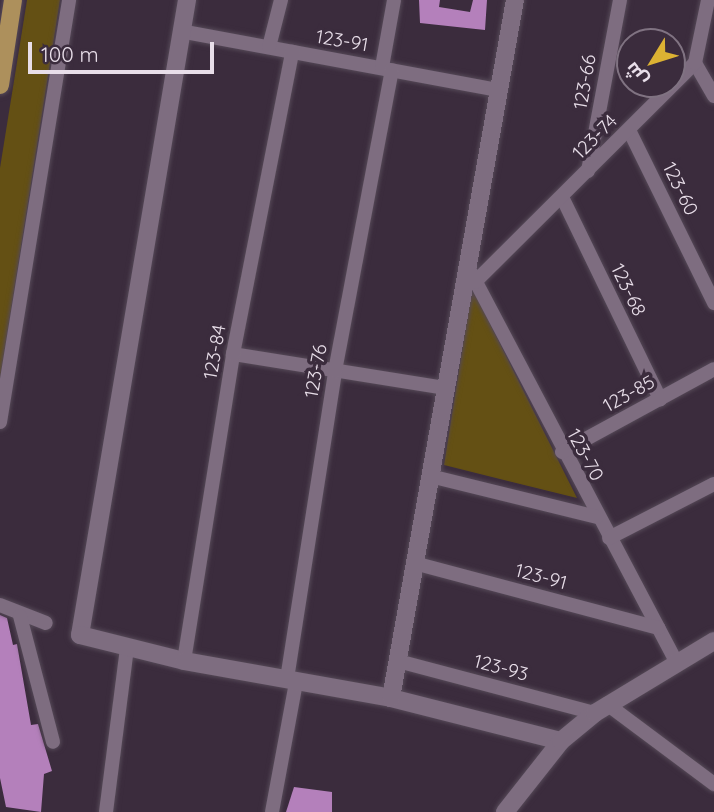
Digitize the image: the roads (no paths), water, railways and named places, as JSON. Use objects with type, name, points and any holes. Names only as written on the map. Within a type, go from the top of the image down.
[{"type":"main road","points":[[0,85],[13,0]]},
{"type":"street","points":[[0,422],[69,0]]},
{"type":"street","points":[[187,0],[80,635],[184,661],[391,698],[561,741]]},
{"type":"street","points":[[269,47],[281,0]]},
{"type":"street","name":"123-76","points":[[272,812],[335,371],[387,69],[394,0]]},
{"type":"street","points":[[391,698],[515,0]]},
{"type":"street","name":"123-66","points":[[588,171],[620,0]]},
{"type":"street","points":[[708,0],[695,63],[714,96]]},
{"type":"street","name":"123-91","points":[[180,31],[499,90]]},
{"type":"street","name":"123-84","points":[[184,661],[233,354],[292,52]]},
{"type":"street","name":"123-74","points":[[475,282],[695,63]]},
{"type":"street","name":"123-60","points":[[629,130],[714,303]]},
{"type":"street","name":"123-68","points":[[562,197],[660,399]]},
{"type":"street","name":"123-70","points":[[467,265],[562,453],[675,660]]},
{"type":"street","points":[[233,354],[445,388]]},
{"type":"street","name":"123-85","points":[[562,453],[714,369]]},
{"type":"street","points":[[429,476],[597,517]]},
{"type":"street","points":[[609,538],[714,484]]},
{"type":"street","name":"123-91","points":[[414,563],[658,628]]},
{"type":"street","points":[[0,605],[20,616],[46,623]]},
{"type":"street","points":[[20,616],[53,742]]},
{"type":"street","points":[[505,812],[561,741],[601,708],[675,660],[714,641]]},
{"type":"street","points":[[106,812],[127,648]]},
{"type":"street","name":"123-93","points":[[398,661],[601,708]]},
{"type":"street","points":[[601,708],[714,784]]}]
